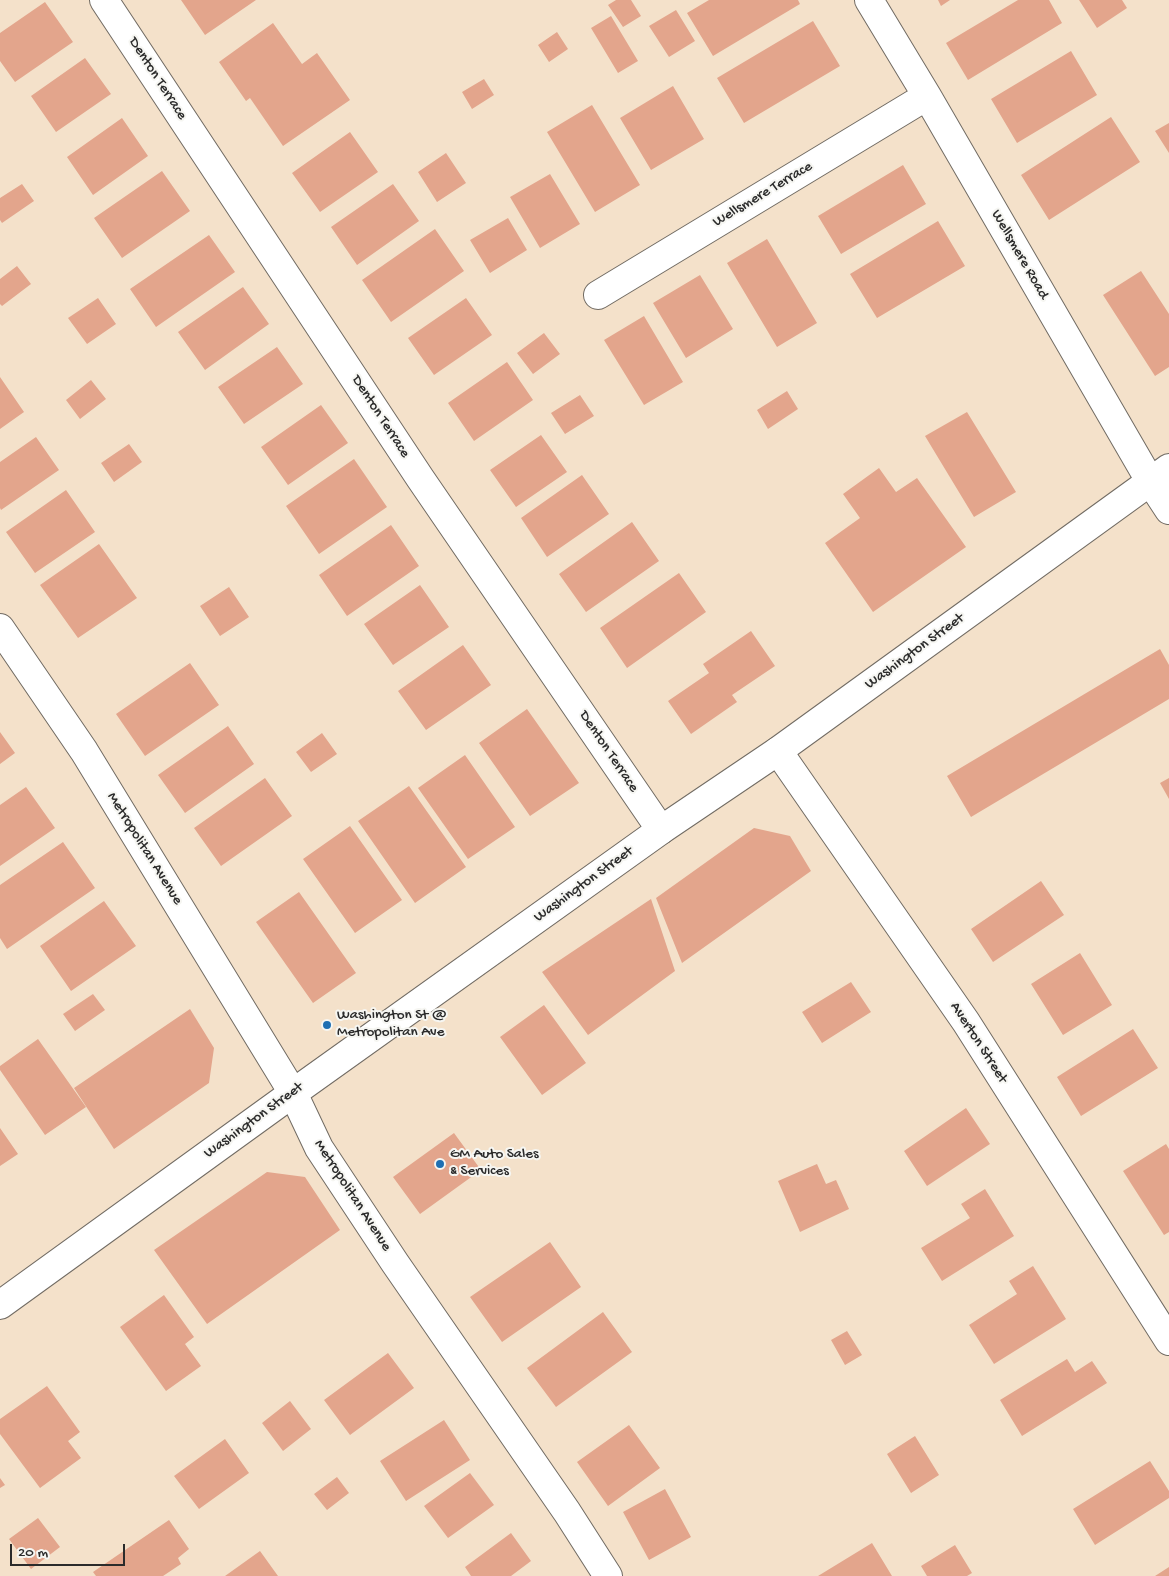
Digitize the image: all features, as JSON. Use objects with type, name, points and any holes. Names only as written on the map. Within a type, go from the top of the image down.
[{"type":"street","name":"Denton Terrace","points":[[104,0],[420,478],[661,830]]},
{"type":"street","name":"Wellsmere Road","points":[[869,0],[1160,475],[1169,510]]},
{"type":"street","name":"Wellsmere Terrace","points":[[598,295],[927,96]]},
{"type":"street","name":"Washington Street","points":[[0,1305],[661,830],[778,751],[1160,475]]},
{"type":"street","name":"Metropolitan Avenue","points":[[0,628],[84,751],[293,1093],[319,1148],[395,1263],[567,1512],[608,1576]]},
{"type":"street","name":"Averton Street","points":[[778,751],[966,1022],[1169,1342]]},
{"type":"building","points":[[181,0],[256,0],[205,35]]},
{"type":"building","points":[[616,0],[631,0],[641,16],[623,27],[608,5]]},
{"type":"building","points":[[709,0],[798,0],[800,4],[713,56],[687,13]]},
{"type":"building","points":[[938,0],[950,0],[941,6]]},
{"type":"building","points":[[1018,0],[1049,0],[1062,23],[968,80],[946,43]]},
{"type":"building","points":[[1079,0],[1122,0],[1127,8],[1097,28]]},
{"type":"building","points":[[45,2],[73,42],[15,82],[0,61],[0,33]]},
{"type":"building","points":[[676,10],[695,41],[669,57],[649,26]]},
{"type":"building","points":[[611,16],[638,61],[618,73],[591,28]]},
{"type":"building","points":[[813,21],[840,66],[744,123],[717,78]]},
{"type":"building","points":[[273,23],[302,64],[317,53],[350,100],[283,146],[250,98],[246,101],[219,62]]},
{"type":"building","points":[[557,32],[568,49],[549,62],[538,45]]},
{"type":"building","points":[[1071,51],[1097,95],[1017,143],[991,99]]},
{"type":"building","points":[[85,58],[111,94],[56,132],[31,96]]},
{"type":"building","points":[[484,79],[494,95],[472,109],[462,92]]},
{"type":"building","points":[[673,86],[704,139],[651,170],[620,118]]},
{"type":"building","points":[[592,105],[640,185],[595,212],[547,132]]},
{"type":"building","points":[[1111,117],[1140,162],[1049,220],[1021,175]]},
{"type":"building","points":[[122,118],[148,156],[93,195],[67,157]]},
{"type":"building","points":[[1169,123],[1169,153],[1155,131]]},
{"type":"building","points":[[350,132],[378,172],[320,212],[292,173]]},
{"type":"building","points":[[446,153],[466,183],[437,202],[418,172]]},
{"type":"building","points":[[903,165],[926,204],[841,254],[818,216]]},
{"type":"building","points":[[162,171],[190,211],[122,258],[94,218]]},
{"type":"building","points":[[550,174],[580,224],[540,248],[510,197]]},
{"type":"building","points":[[22,184],[34,201],[2,223],[0,220],[0,198]]},
{"type":"building","points":[[393,184],[419,221],[357,265],[331,227]]},
{"type":"building","points":[[508,218],[527,250],[490,273],[470,240]]},
{"type":"building","points":[[938,221],[965,266],[877,318],[850,274]]},
{"type":"building","points":[[435,229],[464,271],[391,322],[362,280]]},
{"type":"building","points":[[209,235],[235,272],[156,327],[130,289]]},
{"type":"building","points":[[767,239],[817,323],[777,347],[727,263]]},
{"type":"building","points":[[17,266],[31,284],[2,306],[0,304],[0,279]]},
{"type":"building","points":[[1141,271],[1169,314],[1169,367],[1155,376],[1103,295]]},
{"type":"building","points":[[700,275],[733,329],[686,358],[653,303]]},
{"type":"building","points":[[243,287],[269,324],[205,370],[178,332]]},
{"type":"building","points":[[98,298],[116,324],[87,344],[68,318]]},
{"type":"building","points":[[466,298],[492,335],[434,375],[408,338]]},
{"type":"building","points":[[644,316],[683,382],[644,405],[604,340]]},
{"type":"building","points":[[544,333],[560,354],[533,374],[517,353]]},
{"type":"building","points":[[277,347],[303,384],[244,424],[218,387]]},
{"type":"building","points":[[507,362],[533,400],[474,441],[448,403]]},
{"type":"building","points":[[0,377],[24,412],[0,429]]},
{"type":"building","points":[[91,380],[106,399],[80,419],[66,400]]},
{"type":"building","points":[[787,391],[798,409],[768,429],[757,410]]},
{"type":"building","points":[[580,395],[594,416],[565,434],[551,413]]},
{"type":"building","points":[[321,405],[348,443],[288,485],[261,447]]},
{"type":"building","points":[[967,412],[1016,492],[974,517],[925,436]]},
{"type":"building","points":[[541,435],[567,472],[516,507],[490,470]]},
{"type":"building","points":[[36,437],[59,470],[1,510],[0,462]]},
{"type":"building","points":[[129,444],[142,462],[114,482],[101,463]]},
{"type":"building","points":[[354,459],[387,507],[319,554],[286,506]]},
{"type":"building","points":[[879,468],[896,492],[917,478],[966,547],[873,612],[825,543],[860,518],[843,494]]},
{"type":"building","points":[[582,475],[609,514],[547,557],[521,518]]},
{"type":"building","points":[[66,490],[95,532],[35,573],[6,532]]},
{"type":"building","points":[[632,522],[659,561],[586,612],[559,574]]},
{"type":"building","points":[[391,525],[419,566],[347,616],[319,575]]},
{"type":"building","points":[[99,544],[137,598],[78,638],[40,585]]},
{"type":"building","points":[[679,573],[706,612],[627,668],[600,628]]},
{"type":"building","points":[[420,585],[449,627],[393,665],[364,624]]},
{"type":"building","points":[[229,587],[249,617],[220,636],[200,606]]},
{"type":"building","points":[[751,631],[775,666],[732,695],[737,702],[691,734],[668,701],[709,673],[703,664]]},
{"type":"building","points":[[463,645],[491,685],[426,730],[398,691]]},
{"type":"building","points":[[1160,649],[1169,665],[1169,699],[971,817],[947,776]]},
{"type":"building","points":[[190,663],[219,705],[145,756],[116,714]]},
{"type":"building","points":[[527,709],[579,783],[530,816],[479,743]]},
{"type":"building","points":[[228,726],[254,764],[185,813],[158,775]]},
{"type":"building","points":[[0,732],[15,753],[0,764]]},
{"type":"building","points":[[322,733],[337,754],[311,772],[296,752]]},
{"type":"building","points":[[465,755],[515,827],[468,859],[418,788]]},
{"type":"building","points":[[265,778],[292,816],[221,866],[194,828]]},
{"type":"building","points":[[1169,778],[1169,799],[1160,783]]},
{"type":"building","points":[[409,786],[466,867],[415,903],[358,821]]},
{"type":"building","points":[[26,787],[55,828],[0,866],[0,805]]},
{"type":"building","points":[[350,826],[402,900],[355,933],[303,859]]},
{"type":"building","points":[[754,828],[790,836],[811,871],[682,963],[656,898]]},
{"type":"building","points":[[63,842],[95,888],[7,949],[0,938],[0,885]]},
{"type":"building","points":[[1041,881],[1064,915],[993,962],[971,929]]},
{"type":"building","points":[[299,892],[356,973],[313,1003],[256,922]]},
{"type":"building","points":[[651,899],[675,971],[588,1035],[542,972]]},
{"type":"building","points":[[104,901],[136,946],[71,991],[40,946]]},
{"type":"building","points":[[1080,953],[1112,1005],[1063,1035],[1031,984]]},
{"type":"building","points":[[851,982],[871,1012],[822,1043],[802,1012]]},
{"type":"building","points":[[93,994],[105,1010],[75,1031],[63,1014]]},
{"type":"building","points":[[544,1005],[586,1063],[542,1095],[500,1037]]},
{"type":"building","points":[[190,1009],[214,1048],[209,1083],[114,1149],[74,1088]]},
{"type":"building","points":[[1133,1029],[1158,1068],[1081,1116],[1057,1077]]},
{"type":"building","points":[[38,1039],[86,1107],[45,1135],[0,1070],[0,1066]]},
{"type":"building","points":[[966,1108],[990,1144],[927,1186],[904,1151]]},
{"type":"building","points":[[0,1128],[18,1154],[0,1166]]},
{"type":"building","points":[[454,1133],[481,1170],[420,1214],[393,1177]]},
{"type":"building","points":[[1166,1144],[1169,1149],[1169,1232],[1164,1235],[1123,1171]]},
{"type":"building","points":[[817,1164],[826,1184],[836,1180],[849,1209],[800,1232],[778,1181]]},
{"type":"building","points":[[267,1172],[305,1177],[340,1230],[207,1324],[154,1250]]},
{"type":"building","points":[[985,1189],[1014,1236],[942,1281],[921,1248],[970,1218],[961,1204]]},
{"type":"building","points":[[550,1242],[581,1287],[502,1342],[470,1297]]},
{"type":"building","points":[[1033,1266],[1066,1319],[994,1364],[969,1325],[1017,1294],[1009,1281]]},
{"type":"building","points":[[164,1295],[194,1337],[185,1344],[201,1366],[166,1391],[120,1327]]},
{"type":"building","points":[[603,1312],[632,1352],[556,1407],[527,1368]]},
{"type":"building","points":[[847,1331],[862,1355],[845,1365],[831,1340]]},
{"type":"building","points":[[388,1353],[414,1388],[350,1435],[324,1400]]},
{"type":"building","points":[[1067,1359],[1075,1372],[1092,1361],[1107,1383],[1022,1436],[1000,1400]]},
{"type":"building","points":[[47,1386],[80,1432],[68,1441],[81,1458],[40,1488],[0,1434],[0,1419]]},
{"type":"building","points":[[290,1401],[311,1429],[283,1451],[262,1423]]},
{"type":"building","points":[[444,1420],[470,1460],[406,1501],[380,1461]]},
{"type":"building","points":[[629,1425],[660,1468],[608,1506],[577,1462]]},
{"type":"building","points":[[915,1436],[939,1475],[911,1493],[887,1454]]},
{"type":"building","points":[[225,1439],[249,1473],[199,1509],[174,1476]]},
{"type":"building","points":[[1150,1461],[1169,1491],[1169,1498],[1095,1545],[1073,1509]]},
{"type":"building","points":[[470,1473],[494,1505],[448,1538],[424,1506]]},
{"type":"building","points":[[337,1477],[349,1493],[327,1510],[314,1494]]},
{"type":"building","points":[[0,1478],[5,1485],[0,1488]]},
{"type":"building","points":[[665,1489],[691,1537],[649,1560],[623,1512]]},
{"type":"building","points":[[38,1518],[60,1547],[31,1569],[9,1539]]},
{"type":"building","points":[[169,1520],[189,1549],[178,1558],[181,1564],[163,1576],[96,1576],[93,1572]]},
{"type":"building","points":[[511,1533],[531,1561],[511,1576],[471,1576],[465,1567]]},
{"type":"building","points":[[872,1543],[892,1576],[818,1576]]},
{"type":"building","points":[[955,1545],[972,1573],[967,1576],[927,1576],[921,1566]]},
{"type":"building","points":[[260,1551],[278,1576],[225,1576]]},
{"type":"building","points":[[1169,1567],[1169,1576],[1155,1576]]},
{"type":"place","name":"Washington St @ Metropolitan Ave","points":[[327,1025]]},
{"type":"place","name":"GM Auto Sales & Services","points":[[440,1164]]}]
